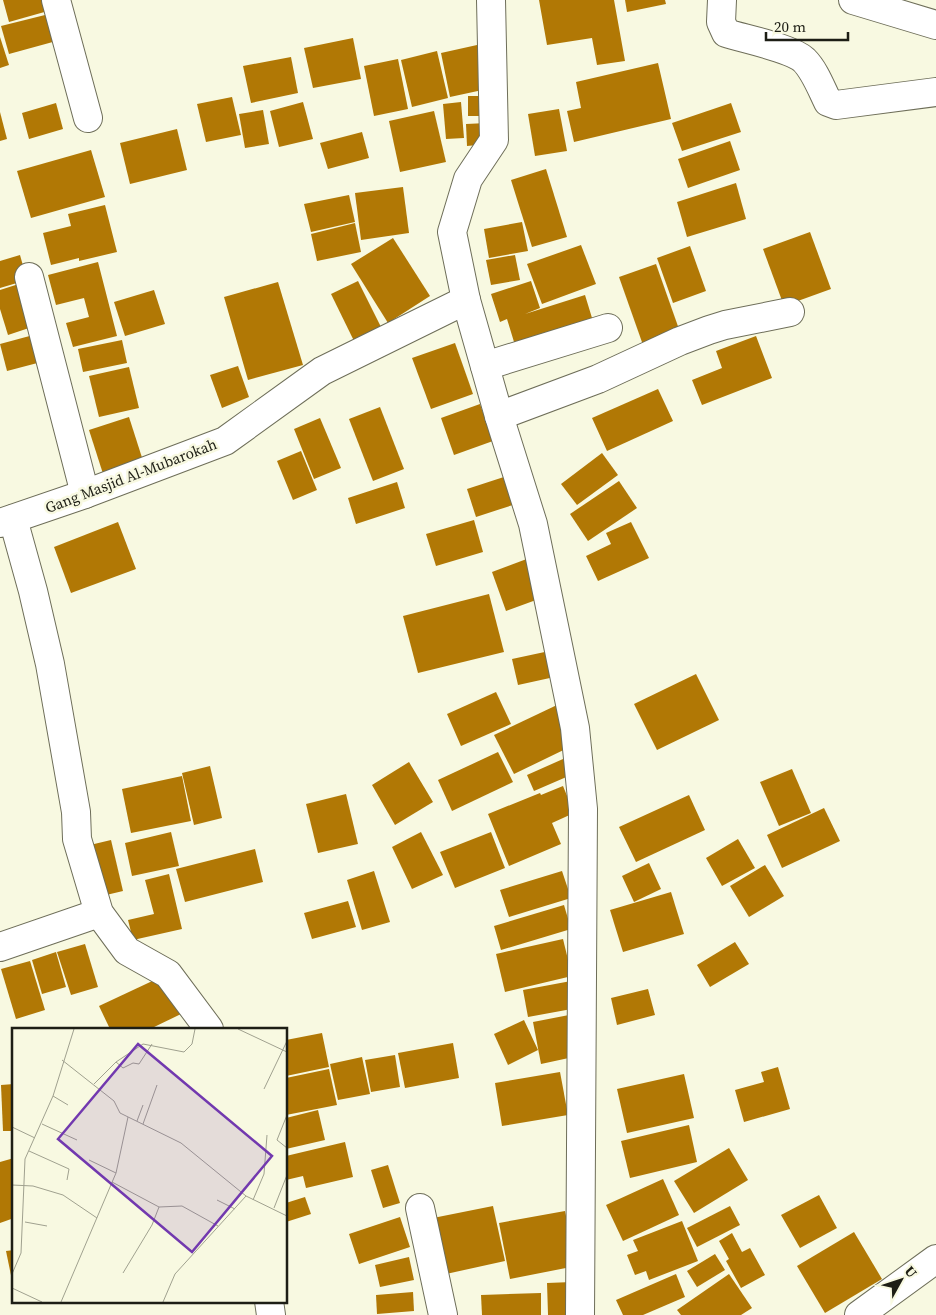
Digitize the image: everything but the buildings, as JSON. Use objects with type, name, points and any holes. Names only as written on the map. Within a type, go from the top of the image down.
[{"type":"street","points":[[56,0],[88,118]]},
{"type":"street","points":[[491,0],[494,140],[468,180],[452,232],[466,300],[499,416],[533,524],[575,728],[582,800],[580,1315]]},
{"type":"street","points":[[722,0],[721,22],[726,33],[789,52],[804,60],[830,103],[836,105],[936,92]]},
{"type":"street","points":[[853,0],[936,25]]},
{"type":"street","points":[[29,277],[85,494]]},
{"type":"street","name":"Gang Masjid Al-Mubarokah","points":[[6,521],[85,494],[225,441],[322,371],[466,300]]},
{"type":"street","points":[[499,416],[598,379],[708,330],[790,312]]},
{"type":"street","points":[[485,366],[608,328]]},
{"type":"street","points":[[6,521],[34,591],[50,664],[76,812],[77,839],[99,913],[127,951],[168,974],[208,1028]]},
{"type":"street","points":[[0,947],[99,913]]},
{"type":"street","points":[[420,1208],[443,1315]]},
{"type":"street","points":[[859,1315],[936,1259]]},
{"type":"street","points":[[269,1302],[271,1315]]}]
